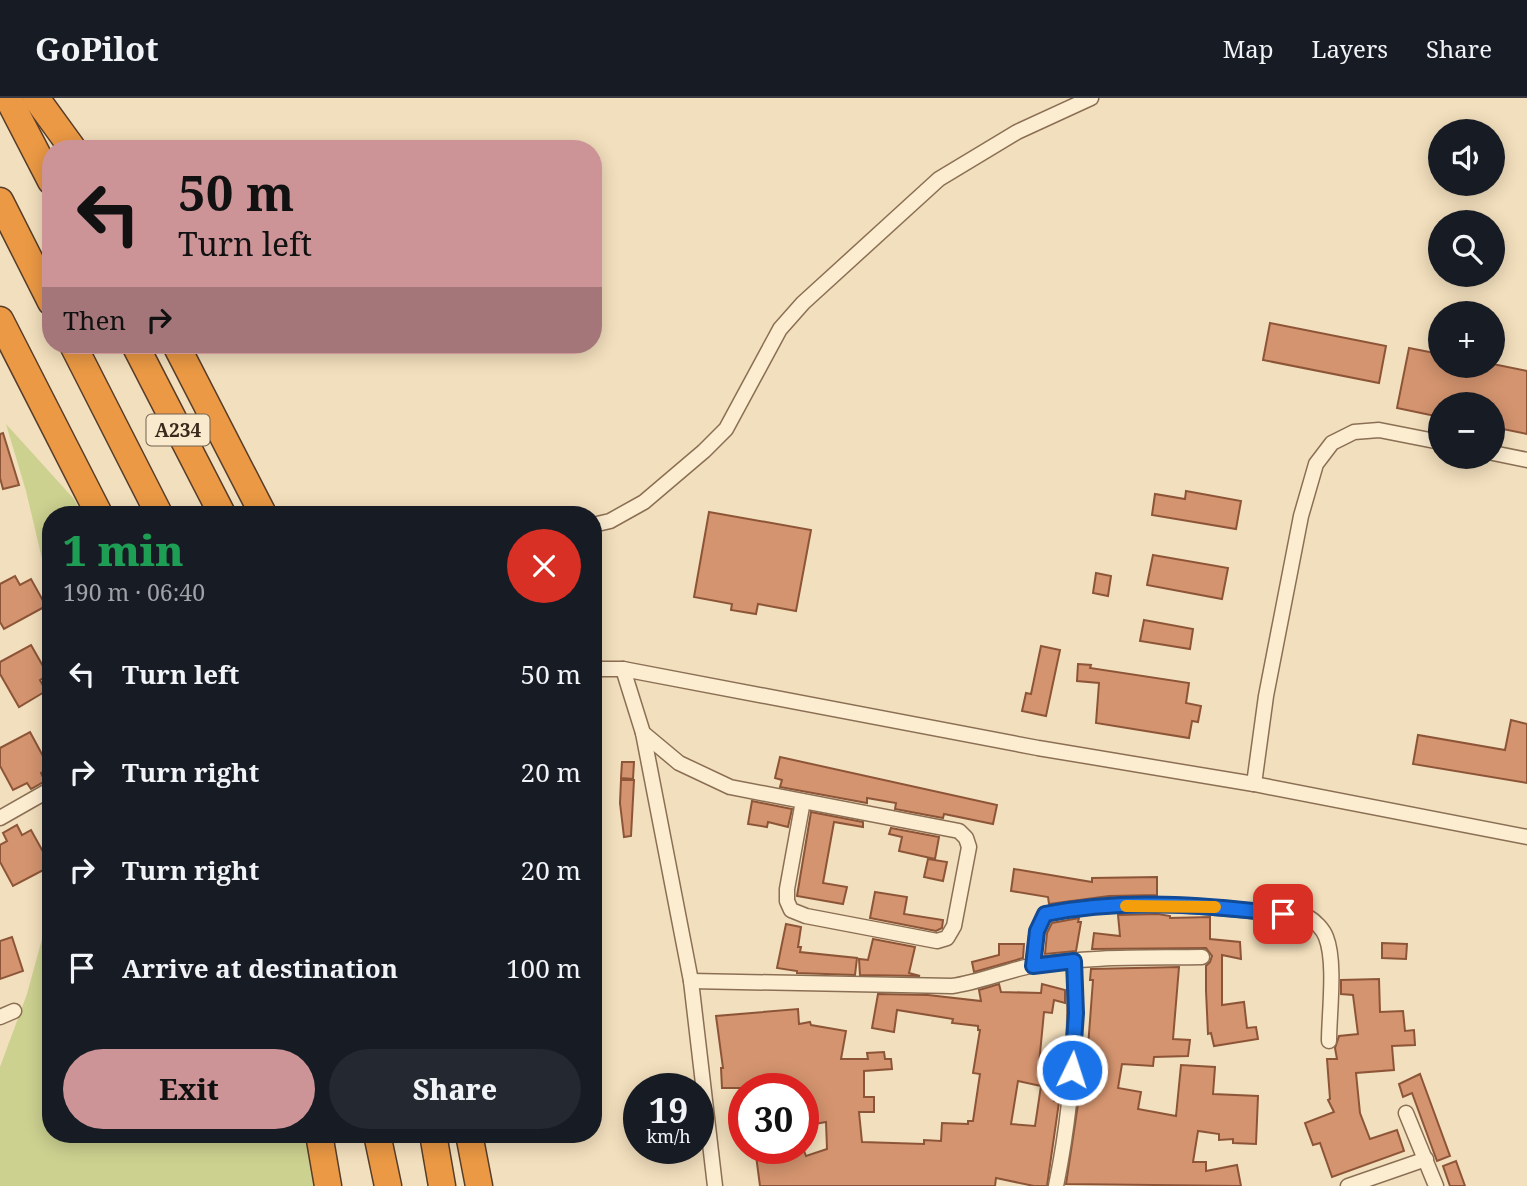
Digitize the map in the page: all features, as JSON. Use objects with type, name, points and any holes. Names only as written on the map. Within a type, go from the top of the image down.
[{"type":"highway","points":[[8,98],[42,164]]},
{"type":"highway","points":[[36,98],[66,140]]},
{"type":"highway","points":[[48,98],[69,140]]},
{"type":"highway","points":[[0,201],[42,284]]},
{"type":"highway","points":[[0,320],[95,506]]},
{"type":"highway","name":"A234","points":[[78,354],[155,506]]},
{"type":"highway","name":"A234","points":[[140,354],[218,506]]},
{"type":"highway","points":[[181,354],[259,506]]},
{"type":"highway","points":[[321,1143],[328,1186]]},
{"type":"highway","points":[[379,1143],[388,1186]]},
{"type":"highway","points":[[435,1143],[442,1186]]},
{"type":"highway","points":[[471,1143],[479,1186]]},
{"type":"street","points":[[602,523],[645,502],[726,429],[780,329],[803,303],[939,179],[1017,132],[1091,98]]},
{"type":"street","points":[[1254,784],[1266,696],[1301,516],[1316,464],[1332,443],[1354,432],[1379,430],[1428,440]]},
{"type":"street","points":[[1505,455],[1527,460]]},
{"type":"street","points":[[602,668],[623,669],[1038,748],[1254,784],[1527,837]]},
{"type":"street","points":[[623,669],[643,733],[691,981],[715,1186]]},
{"type":"street","points":[[643,733],[679,763],[730,787],[960,831],[970,847],[954,926],[947,938],[937,941],[806,916],[791,910],[787,901],[787,889],[803,802]]},
{"type":"street","points":[[0,818],[42,794]]},
{"type":"street","points":[[1033,966],[1040,922],[1045,914],[1068,909],[1209,906],[1308,917],[1315,921],[1326,936],[1330,963],[1329,1041]]},
{"type":"street","points":[[691,981],[952,986],[980,982],[1033,966],[1074,961],[1202,957]]},
{"type":"street","points":[[1056,1186],[1072,1070],[1076,1013],[1074,961]]},
{"type":"street","points":[[1406,1113],[1436,1186]]},
{"type":"street","points":[[1348,1186],[1426,1159]]},
{"type":"green space","points":[[6,424],[78,506],[42,506],[42,559]]},
{"type":"green space","points":[[42,939],[42,1143],[307,1143],[314,1186],[0,1186],[0,1067],[27,994]]},
{"type":"building","points":[[1270,323],[1386,346],[1379,383],[1263,360]]},
{"type":"building","points":[[1409,348],[1428,352],[1428,378],[1505,378],[1505,366],[1527,371],[1527,434],[1505,429],[1505,392],[1428,392],[1428,414],[1397,408]]},
{"type":"building","points":[[3,433],[19,485],[3,489],[0,478],[0,434]]},
{"type":"building","points":[[1186,491],[1241,501],[1236,529],[1152,515],[1155,494],[1185,499]]},
{"type":"building","points":[[709,512],[811,530],[796,611],[758,604],[756,614],[731,610],[732,604],[694,597]]},
{"type":"building","points":[[1153,555],[1228,568],[1222,599],[1147,585]]},
{"type":"building","points":[[1096,573],[1111,576],[1108,596],[1093,593]]},
{"type":"building","points":[[15,576],[20,585],[31,579],[42,599],[42,608],[4,629],[0,622],[0,584]]},
{"type":"building","points":[[1144,620],[1193,629],[1190,649],[1140,641]]},
{"type":"building","points":[[31,645],[42,664],[42,693],[19,707],[0,674],[0,662]]},
{"type":"building","points":[[1041,646],[1060,650],[1046,716],[1022,711],[1026,693],[1031,694]]},
{"type":"building","points":[[1078,664],[1189,683],[1186,703],[1201,706],[1198,722],[1192,721],[1189,738],[1096,723],[1099,683],[1077,681]]},
{"type":"building","points":[[1511,720],[1527,724],[1527,783],[1413,764],[1418,735],[1505,750]]},
{"type":"building","points":[[30,732],[42,754],[42,783],[31,789],[27,783],[13,790],[0,766],[0,748]]},
{"type":"building","points":[[780,757],[997,805],[993,824],[944,814],[943,818],[895,809],[896,803],[867,798],[867,803],[780,787],[782,780],[775,778]]},
{"type":"building","points":[[622,762],[634,762],[633,779],[621,778]]},
{"type":"building","points":[[621,780],[634,780],[631,836],[624,837],[620,803]]},
{"type":"building","points":[[752,801],[792,809],[788,827],[768,822],[767,827],[748,824]]},
{"type":"building","points":[[811,812],[863,822],[863,827],[834,822],[823,883],[847,887],[843,904],[797,896]]},
{"type":"building","points":[[17,825],[22,835],[31,830],[42,850],[42,871],[13,886],[0,862],[0,845],[7,841],[3,833]]},
{"type":"building","points":[[891,828],[939,837],[935,859],[899,851],[902,837],[889,834]]},
{"type":"building","points":[[928,859],[947,862],[943,881],[924,877]]},
{"type":"building","points":[[1014,869],[1092,882],[1092,878],[1157,877],[1157,895],[1109,896],[1049,904],[1048,897],[1011,891]]},
{"type":"building","points":[[875,892],[907,897],[904,914],[943,920],[942,928],[936,931],[870,918]]},
{"type":"building","points":[[1158,914],[1170,918],[1210,917],[1210,939],[1240,942],[1241,959],[1222,955],[1222,1005],[1244,1002],[1247,1028],[1256,1027],[1258,1039],[1214,1046],[1211,1033],[1208,1034],[1206,991],[1206,966],[1212,956],[1206,948],[1092,949],[1094,933],[1120,936],[1118,915]]},
{"type":"building","points":[[1079,918],[1078,922],[1081,922],[1076,951],[1045,954],[1047,933],[1052,923]]},
{"type":"building","points":[[786,924],[801,927],[798,947],[801,947],[800,952],[857,958],[855,975],[797,973],[777,968]]},
{"type":"building","points":[[12,937],[23,971],[0,979],[0,941]]},
{"type":"building","points":[[873,939],[915,947],[909,973],[920,976],[860,975],[859,959],[868,960]]},
{"type":"building","points":[[1382,943],[1407,944],[1406,959],[1382,958]]},
{"type":"building","points":[[999,944],[1024,944],[1023,958],[974,972],[972,962],[999,955]]},
{"type":"building","points":[[1179,967],[1173,1039],[1190,1040],[1188,1056],[1154,1057],[1153,1066],[1122,1064],[1118,1088],[1141,1092],[1138,1109],[1176,1116],[1181,1065],[1215,1067],[1213,1094],[1258,1096],[1256,1144],[1233,1143],[1233,1139],[1219,1140],[1219,1134],[1198,1131],[1193,1162],[1206,1162],[1206,1171],[1237,1165],[1241,1186],[1066,1184],[1078,1104],[1086,1074],[1093,980],[1090,980],[1091,969]]},
{"type":"building","points":[[1379,979],[1380,1012],[1403,1011],[1405,1031],[1414,1030],[1415,1045],[1392,1046],[1394,1070],[1356,1073],[1360,1113],[1370,1139],[1397,1130],[1404,1151],[1332,1177],[1320,1143],[1313,1145],[1305,1123],[1334,1112],[1328,1100],[1327,1059],[1337,1059],[1335,1048],[1339,1036],[1358,1034],[1353,995],[1341,994],[1341,980]]},
{"type":"building","points":[[999,984],[1001,992],[1041,993],[1042,984],[1065,990],[1065,1003],[1054,1000],[1052,1013],[1044,1012],[1039,1064],[1061,1069],[1054,1101],[1059,1102],[1047,1186],[996,1178],[995,1186],[760,1186],[757,1164],[819,1164],[819,1152],[827,1149],[826,1122],[819,1123],[819,1073],[728,1073],[728,1088],[722,1088],[723,1068],[716,1016],[798,1009],[799,1024],[810,1022],[811,1025],[846,1031],[841,1059],[868,1059],[867,1053],[884,1052],[885,1059],[891,1059],[892,1069],[864,1071],[864,1097],[874,1097],[874,1112],[859,1112],[862,1142],[924,1144],[924,1140],[941,1141],[942,1123],[968,1124],[968,1121],[973,1121],[980,1074],[973,1073],[980,1030],[978,1026],[952,1023],[953,1019],[897,1010],[894,1032],[872,1028],[878,994],[928,995],[981,1001],[979,990]],"holes":[[[1018,1081],[1041,1086],[1035,1126],[1011,1124]]]},
{"type":"building","points":[[1420,1074],[1450,1156],[1437,1161],[1412,1093],[1403,1097],[1399,1084]]},
{"type":"building","points":[[1456,1161],[1465,1186],[1450,1186],[1443,1166]]},
{"type":"slow traffic","points":[[1126,906],[1215,907]]},
{"type":"route","points":[[1072,1070],[1076,1013],[1074,961],[1033,966],[1037,931],[1045,914],[1068,909],[1119,906],[1209,906],[1283,914]]}]
